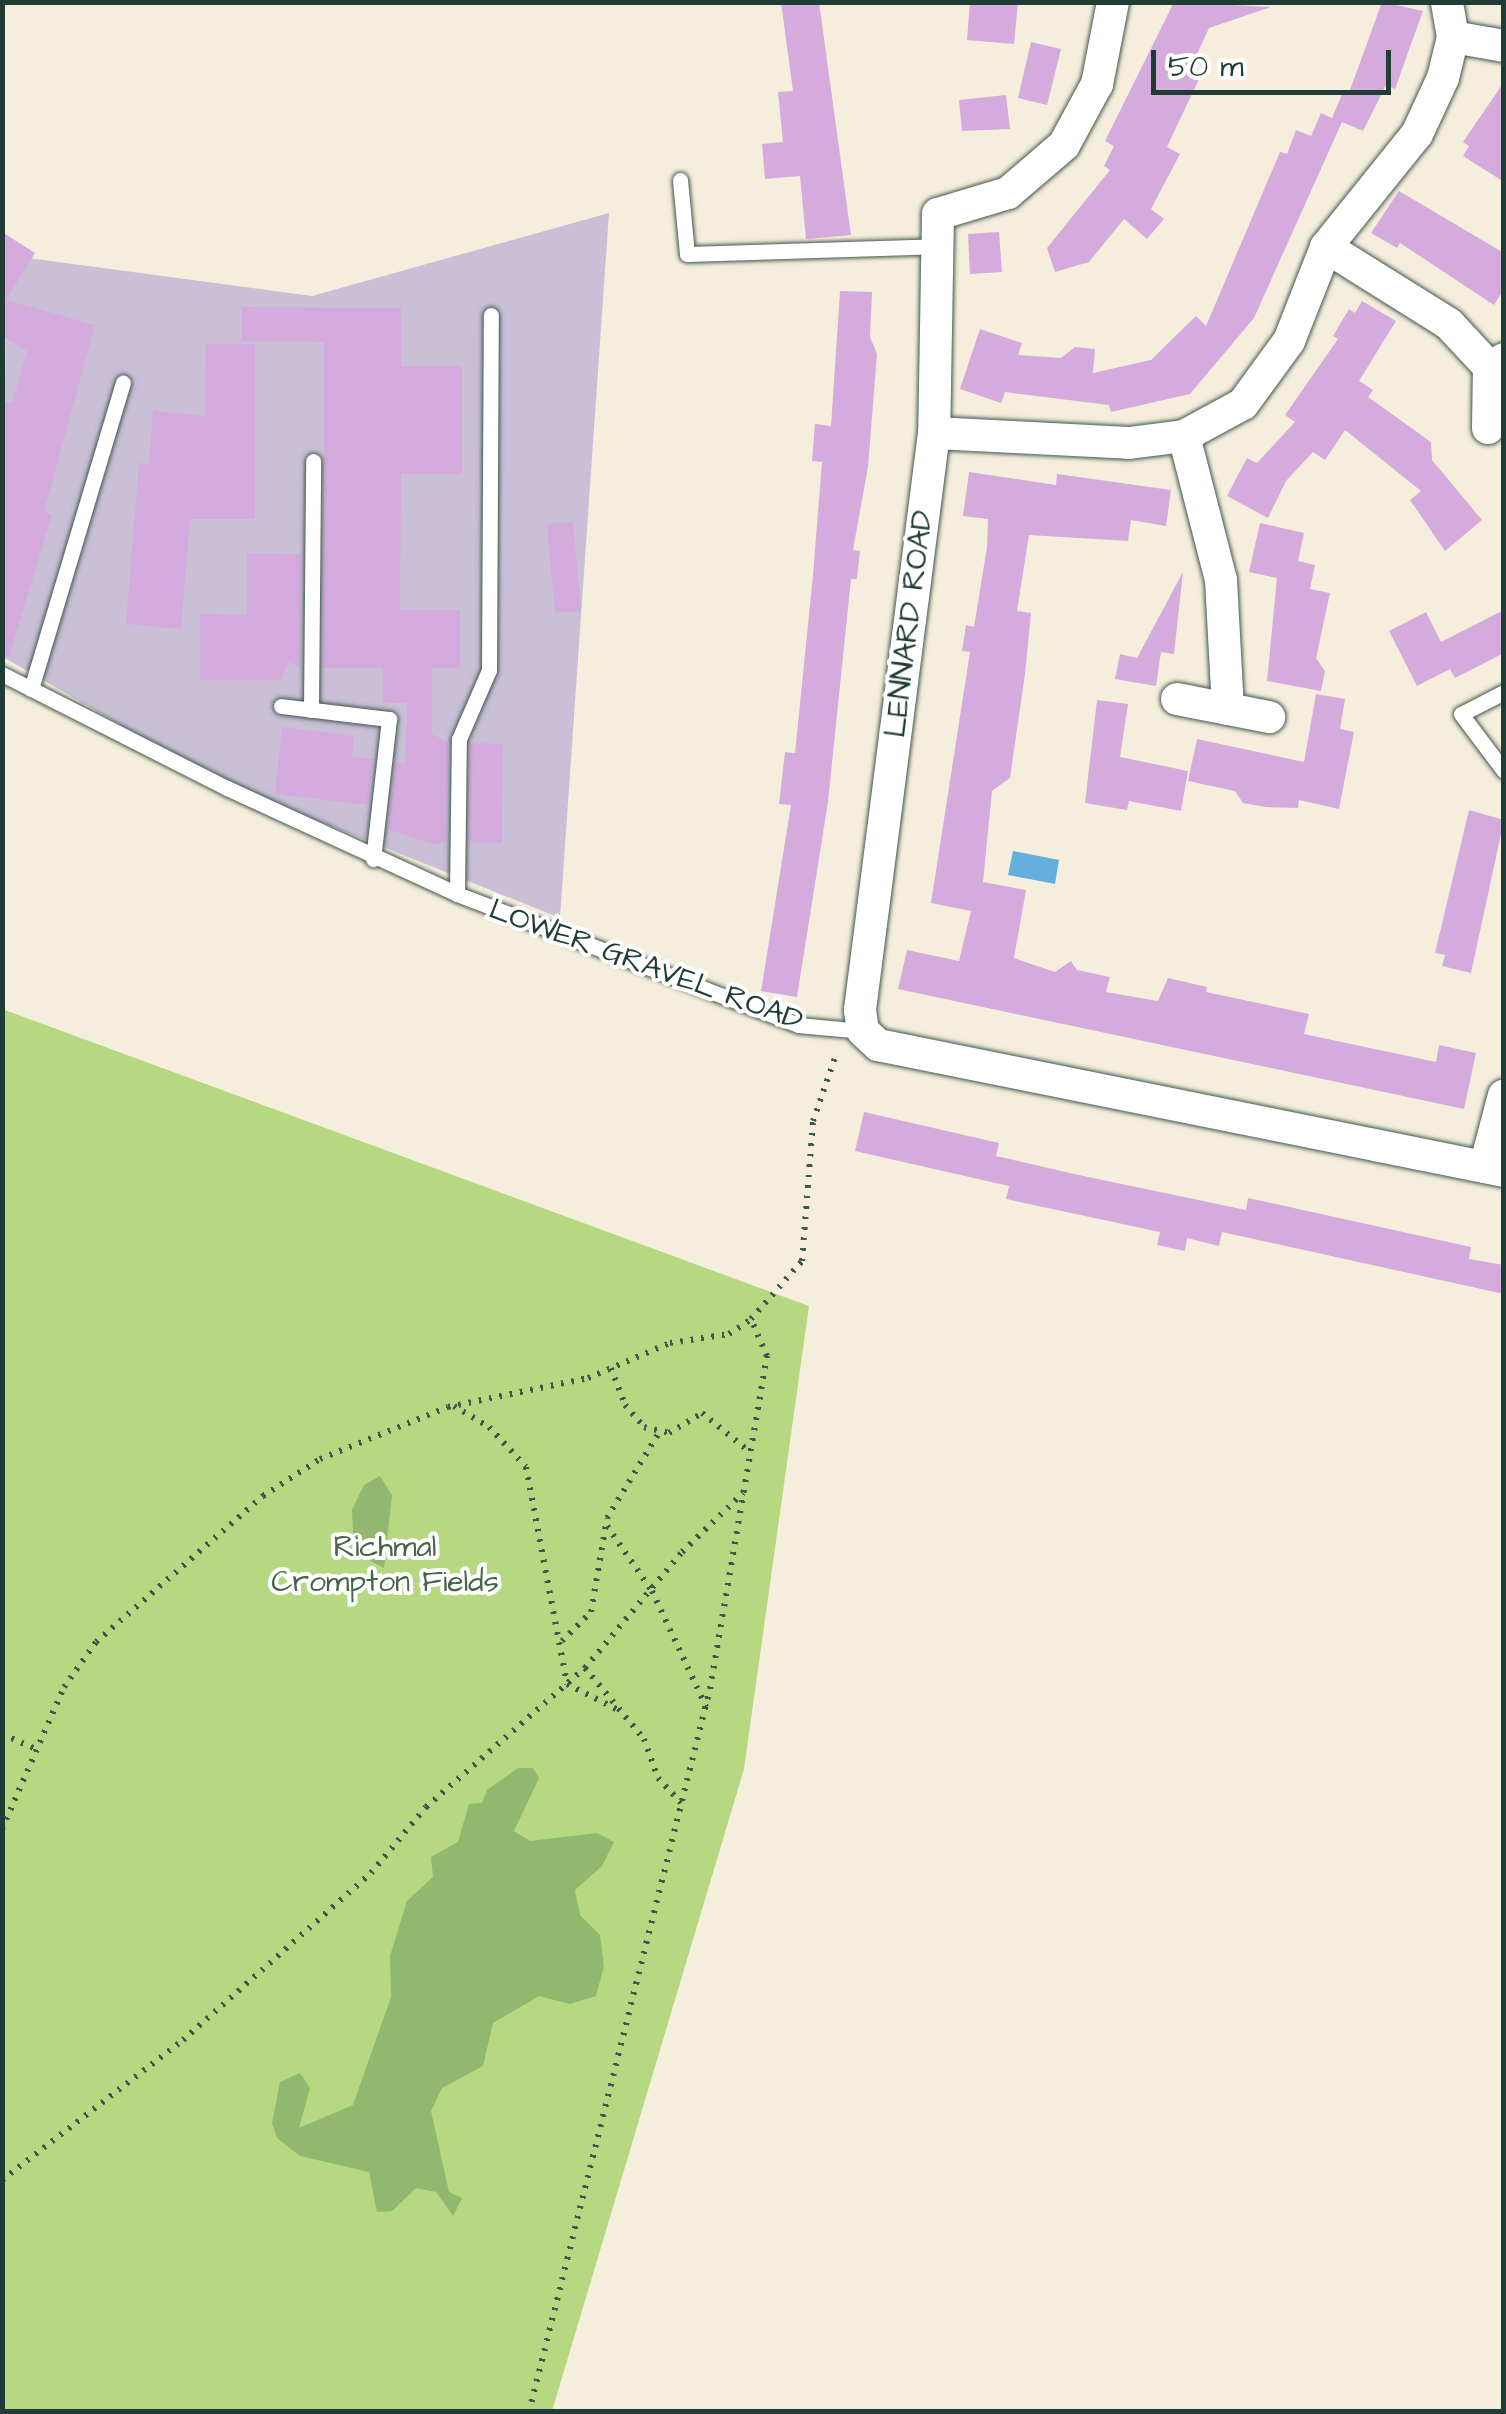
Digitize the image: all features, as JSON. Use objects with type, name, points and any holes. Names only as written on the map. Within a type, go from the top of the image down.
[{"type":"street","points":[[938,230],[1020,186],[1064,145],[1097,84],[1113,2]]},
{"type":"street","points":[[934,433],[1129,443],[1184,436],[1213,423],[1261,386],[1289,342],[1326,247],[1418,134],[1443,78],[1453,37],[1447,2]]},
{"type":"street","points":[[1453,37],[1504,46]]},
{"type":"street","name":"LENNARD ROAD","points":[[863,1031],[860,1010],[934,433],[938,230]]},
{"type":"street","points":[[1326,247],[1449,324],[1496,363],[1488,428]]},
{"type":"street","points":[[1184,436],[1221,580],[1228,708]]},
{"type":"street","points":[[1177,699],[1269,717]]},
{"type":"street","name":"LOWER GRAVEL ROAD","points":[[863,1031],[878,1044],[1494,1169]]},
{"type":"street","points":[[1494,1169],[1504,1096]]},
{"type":"lane","points":[[680,180],[687,254],[938,230]]},
{"type":"lane","points":[[457,894],[459,739],[489,670],[491,315]]},
{"type":"lane","points":[[31,689],[123,382]]},
{"type":"lane","points":[[312,710],[313,461]]},
{"type":"lane","name":"LOWER GRAVEL ROAD","points":[[2,674],[373,859],[457,894],[798,1025],[863,1031]]},
{"type":"lane","points":[[1504,692],[1461,714],[1504,770]]},
{"type":"lane","points":[[280,706],[389,719],[373,859]]},
{"type":"path","points":[[2,1829],[34,1748],[64,1687],[96,1642],[198,1548],[320,1458],[453,1406],[611,1368],[670,1344],[730,1334],[751,1319],[802,1261],[813,1121],[831,1058],[863,1031]]},
{"type":"path","points":[[529,2412],[706,1707],[767,1356],[751,1319]]},
{"type":"path","points":[[611,1368],[625,1405],[644,1427],[660,1431],[684,1429],[702,1414],[750,1453]]},
{"type":"path","points":[[453,1406],[489,1427],[526,1467],[562,1641],[567,1684]]},
{"type":"path","points":[[562,1641],[591,1612],[606,1525],[660,1431]]},
{"type":"path","points":[[2,2180],[183,2040],[371,1874],[426,1807],[585,1668],[744,1492]]},
{"type":"path","points":[[606,1525],[652,1591],[706,1707]]},
{"type":"path","points":[[585,1668],[644,1739],[658,1778],[682,1804]]},
{"type":"path","points":[[567,1684],[620,1710]]},
{"type":"path","points":[[2,1734],[34,1748]]},
{"type":"shaded area","points":[[609,213],[560,918],[274,803],[161,748],[3,657],[6,255],[312,296]]},
{"type":"green space","name":"Richmal Crompton Fields","points":[[2,1009],[809,1306],[744,1769],[552,2411],[3,2411]]},
{"type":"green space","points":[[380,1476],[392,1495],[384,1568],[354,1552],[352,1510],[364,1485]]},
{"type":"green space","points":[[518,1768],[533,1768],[539,1778],[514,1831],[530,1841],[597,1833],[614,1842],[602,1866],[575,1890],[580,1915],[600,1935],[604,1966],[596,1996],[570,2004],[539,1996],[493,2023],[483,2066],[442,2088],[431,2111],[449,2192],[462,2198],[453,2216],[436,2192],[416,2188],[392,2211],[377,2212],[369,2172],[300,2156],[277,2138],[272,2123],[280,2082],[300,2073],[310,2088],[299,2128],[353,2105],[391,1997],[390,1956],[407,1901],[433,1877],[431,1857],[458,1842],[469,1804],[482,1803],[487,1790]]},
{"type":"water","points":[[1013,851],[1059,860],[1055,884],[1008,875]]},
{"type":"building","points":[[781,2],[819,2],[851,235],[806,239],[800,176],[765,179],[762,144],[783,142],[778,92],[793,91]]},
{"type":"building","points":[[970,2],[1018,2],[1014,44],[967,40]]},
{"type":"building","points":[[1174,2],[1271,7],[1209,28],[1188,74],[1199,79],[1167,147],[1180,154],[1151,209],[1164,219],[1147,239],[1124,219],[1089,262],[1055,272],[1047,248],[1110,170],[1104,166],[1114,146],[1105,141]]},
{"type":"building","points":[[1382,2],[1423,11],[1395,89],[1386,85],[1363,131],[1342,122],[1254,318],[1190,394],[1111,412],[1109,405],[1005,392],[1001,403],[960,389],[980,329],[1022,343],[1018,355],[1061,358],[1075,347],[1095,349],[1093,373],[1151,360],[1196,316],[1206,326],[1280,152],[1287,154],[1296,130],[1311,136],[1321,113],[1332,118],[1344,90],[1349,93]]},
{"type":"building","points":[[1031,42],[1061,49],[1047,105],[1018,98]]},
{"type":"building","points":[[1504,82],[1504,182],[1463,156],[1469,146],[1463,142]]},
{"type":"building","points":[[1006,95],[1010,129],[962,131],[959,100]]},
{"type":"building","points":[[1399,191],[1504,253],[1504,289],[1494,305],[1400,243],[1397,248],[1371,233]]},
{"type":"building","points":[[2,232],[35,253],[6,300],[95,325],[44,512],[52,515],[9,657],[2,656],[2,401],[12,403],[27,351],[2,336]]},
{"type":"building","points":[[999,232],[1002,272],[970,274],[968,234]]},
{"type":"building","points":[[840,291],[872,292],[870,337],[877,354],[868,467],[853,550],[860,551],[857,579],[851,579],[828,802],[797,997],[761,991],[791,805],[779,804],[785,752],[795,753],[813,575],[822,462],[812,461],[815,424],[831,426]]},
{"type":"building","points":[[1362,301],[1396,321],[1359,381],[1373,390],[1368,397],[1431,442],[1432,460],[1482,520],[1445,551],[1410,500],[1421,491],[1345,430],[1325,460],[1313,452],[1286,481],[1268,518],[1227,496],[1247,458],[1257,463],[1295,422],[1285,415],[1338,339],[1333,336],[1349,309],[1355,313]]},
{"type":"building","points":[[242,307],[401,308],[401,366],[462,366],[462,474],[401,474],[400,610],[460,610],[460,668],[432,668],[432,734],[448,742],[446,841],[435,845],[388,829],[395,762],[405,763],[407,703],[383,703],[383,668],[323,668],[324,342],[242,341]]},
{"type":"building","points":[[206,344],[255,344],[255,519],[190,519],[181,629],[126,624],[139,463],[149,464],[153,411],[205,416]]},
{"type":"building","points":[[969,472],[1056,485],[1057,474],[1171,490],[1166,526],[1131,520],[1128,541],[1029,535],[1017,611],[1031,613],[1025,674],[1010,778],[992,791],[983,882],[1026,890],[1014,958],[1055,972],[1071,961],[1077,970],[1110,977],[1106,992],[1158,1001],[1168,978],[1207,987],[1206,992],[1309,1014],[1304,1034],[1436,1062],[1439,1045],[1476,1053],[1464,1109],[898,989],[907,950],[959,961],[971,911],[931,903],[970,652],[962,651],[966,625],[974,627],[987,547],[988,519],[963,516]]},
{"type":"building","points":[[573,522],[581,611],[555,613],[547,524]]},
{"type":"building","points":[[1260,523],[1304,533],[1298,561],[1315,565],[1310,589],[1330,593],[1316,658],[1325,671],[1321,691],[1267,681],[1277,578],[1249,572]]},
{"type":"building","points":[[247,553],[301,554],[300,667],[288,662],[281,680],[200,680],[200,614],[247,615]]},
{"type":"building","points":[[1183,572],[1174,654],[1161,652],[1156,686],[1115,679],[1120,654],[1137,658]]},
{"type":"building","points":[[1504,610],[1504,653],[1455,678],[1450,669],[1417,686],[1389,631],[1426,612],[1441,642]]},
{"type":"building","points":[[1316,694],[1345,699],[1340,729],[1354,732],[1339,809],[1299,800],[1298,808],[1243,803],[1235,791],[1188,781],[1197,739],[1304,762]]},
{"type":"building","points":[[1097,700],[1128,704],[1120,757],[1188,771],[1181,811],[1129,801],[1127,810],[1085,803]]},
{"type":"building","points":[[282,727],[354,736],[352,757],[373,759],[368,805],[275,794]]},
{"type":"building","points":[[470,743],[503,744],[502,843],[469,842]]},
{"type":"building","points":[[1469,810],[1504,820],[1471,973],[1442,966],[1445,955],[1435,953]]},
{"type":"building","points":[[864,1112],[999,1143],[996,1156],[1074,1174],[1246,1210],[1248,1198],[1471,1247],[1469,1259],[1504,1265],[1504,1294],[1222,1232],[1219,1246],[1187,1238],[1185,1251],[1157,1245],[1160,1232],[1006,1199],[1009,1186],[855,1151]]}]
